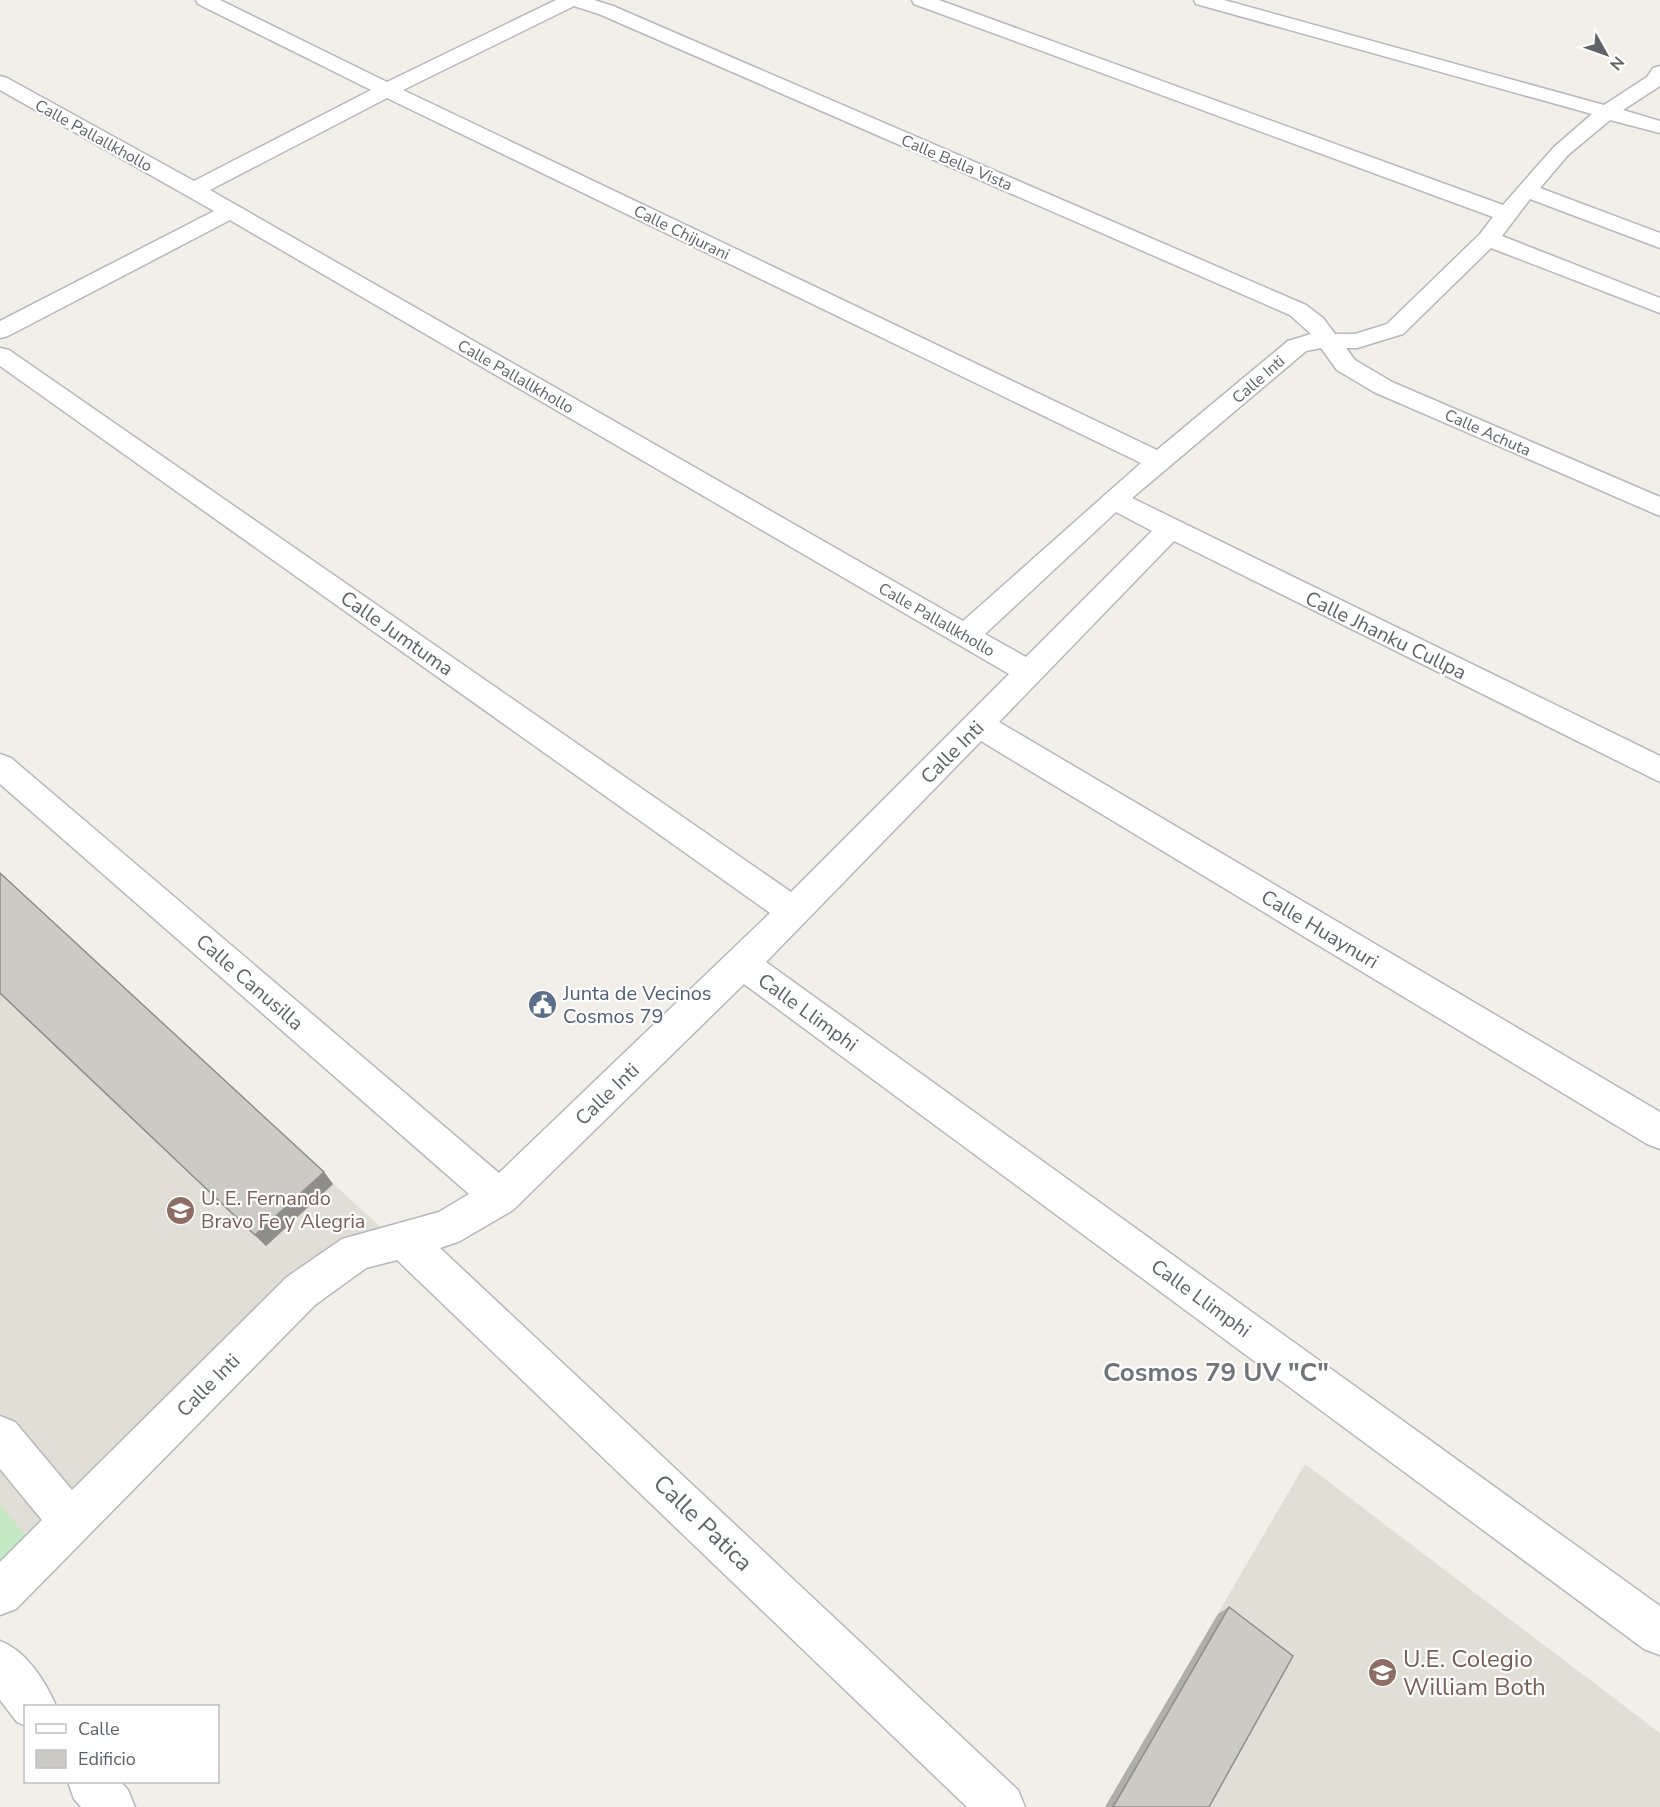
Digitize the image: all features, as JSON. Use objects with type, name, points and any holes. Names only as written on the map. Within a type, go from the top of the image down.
[{"type":"street","name":"Calle Chijurani","points":[[205,0],[387,90],[1161,462]]},
{"type":"street","points":[[194,190],[387,90],[573,0]]},
{"type":"street","name":"Calle Bella Vista","points":[[573,0],[606,10],[1298,310],[1315,323],[1327,341]]},
{"type":"street","points":[[606,10],[626,0]]},
{"type":"street","points":[[921,0],[1508,215]]},
{"type":"street","points":[[1203,0],[1660,127]]},
{"type":"street","name":"Calle Inti","points":[[965,636],[1113,500],[1297,346],[1310,341],[1357,341],[1395,329],[1488,239],[1526,190],[1561,151],[1607,112],[1654,81],[1660,72]]},
{"type":"street","name":"Calle Pallallkhollo","points":[[0,82],[194,190],[1030,673]]},
{"type":"street","points":[[1526,190],[1660,241]]},
{"type":"street","points":[[0,331],[230,212]]},
{"type":"street","points":[[1488,239],[1660,306]]},
{"type":"street","name":"Calle Achuta","points":[[1327,341],[1346,365],[1383,387],[1660,507]]},
{"type":"street","name":"Calle Jumtuma","points":[[0,355],[794,912]]},
{"type":"street","name":"Calle Jhanku Cullpa","points":[[1113,500],[1660,770]]},
{"type":"street","name":"Calle Inti","points":[[0,1593],[301,1290],[356,1252],[447,1228],[500,1197],[742,964],[1170,529]]},
{"type":"street","name":"Calle Huaynuri","points":[[979,725],[1660,1132]]},
{"type":"street","name":"Calle Canusilla","points":[[0,766],[500,1197]]},
{"type":"street","name":"Calle Llimphi","points":[[742,964],[1660,1633]]},
{"type":"street","name":"Calle Patica","points":[[404,1240],[1002,1807]]},
{"type":"street","points":[[0,1437],[71,1522]]},
{"type":"street","points":[[0,1663],[32,1705]]},
{"type":"street","points":[[92,1783],[111,1807]]},
{"type":"shaded area","name":"U. E. Fernando Bravo Fe y Alegria","points":[[0,878],[389,1235],[46,1568],[0,1512]]},
{"type":"shaded area","name":"U.E. Colegio William Both","points":[[1305,1464],[1660,1733],[1660,1807],[1105,1807]]},
{"type":"green space","points":[[0,1504],[34,1546],[0,1578]]},
{"type":"building","points":[[0,873],[324,1172],[255,1235],[0,993]]},
{"type":"building","points":[[1229,1607],[1293,1656],[1209,1807],[1113,1807]]},
{"type":"place","name":"Junta de Vecinos Cosmos 79","points":[[542,1004]]},
{"type":"place","name":"U. E. Fernando Bravo Fe y Alegria","points":[[180,1210]]},
{"type":"place","name":"U.E. Colegio William Both","points":[[1382,1673]]},
{"type":"district","name":"Cosmos 79 UV \"C\"","points":[[1216,1372]]}]
